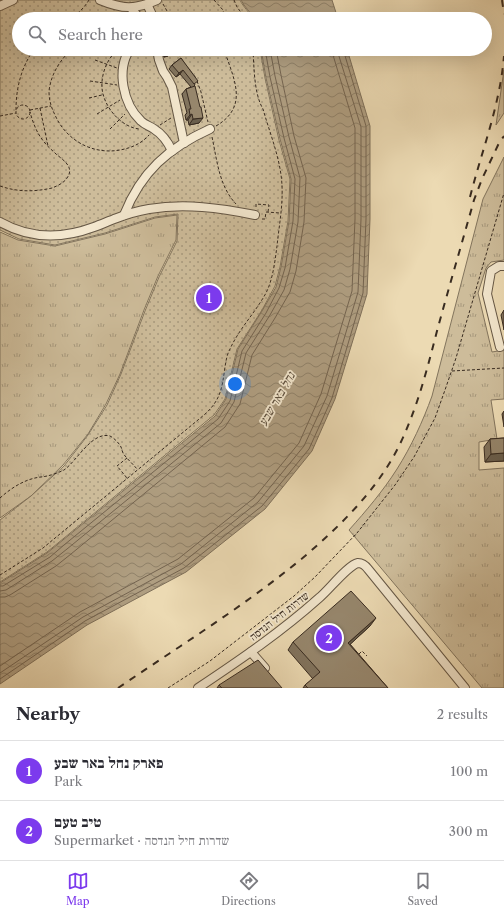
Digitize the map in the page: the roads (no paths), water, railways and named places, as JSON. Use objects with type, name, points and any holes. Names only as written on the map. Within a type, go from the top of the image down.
[{"type":"street","points":[[0,6],[5,0]]},
{"type":"street","points":[[0,6],[13,0]]},
{"type":"street","points":[[100,0],[125,8],[138,7],[159,1]]},
{"type":"street","points":[[147,4],[151,12]]},
{"type":"street","points":[[131,8],[134,12]]},
{"type":"street","points":[[127,56],[122,70],[123,85],[131,108],[142,122],[164,138],[172,151]]},
{"type":"street","points":[[159,56],[163,71],[172,87],[184,142]]},
{"type":"street","points":[[124,215],[132,196],[154,166],[184,142],[210,129]]},
{"type":"street","points":[[0,222],[30,234],[50,236],[71,234],[124,215],[155,208],[190,206],[217,208],[255,215]]},
{"type":"street","points":[[500,347],[487,294],[491,271],[499,266],[504,266]]},
{"type":"street","name":"שדרות חיל הנדסה","points":[[198,688],[251,652],[304,611],[344,573],[357,563],[362,564],[368,569],[464,688]]},
{"type":"street","points":[[251,652],[271,676]]},
{"type":"water","points":[[241,0],[332,0],[336,12],[249,12]]},
{"type":"water","name":"נחל באר שבע","points":[[262,56],[349,56],[370,126],[370,219],[367,294],[335,399],[312,451],[265,509],[186,572],[87,625],[0,684],[0,583],[47,553],[215,416],[226,399],[238,349],[276,287],[289,221],[291,179],[266,78]]},
{"type":"railway","points":[[502,0],[504,14]]},
{"type":"railway","points":[[470,197],[495,110],[504,56]]},
{"type":"railway","points":[[118,688],[237,608],[283,574],[332,532],[358,506],[380,477],[399,446],[411,418],[425,375],[474,200],[482,179],[499,143],[504,136]]},
{"type":"place","name":"פארק נחל באר שבע","points":[[209,298]]},
{"type":"place","name":"טיב טעם","points":[[329,638]]}]
